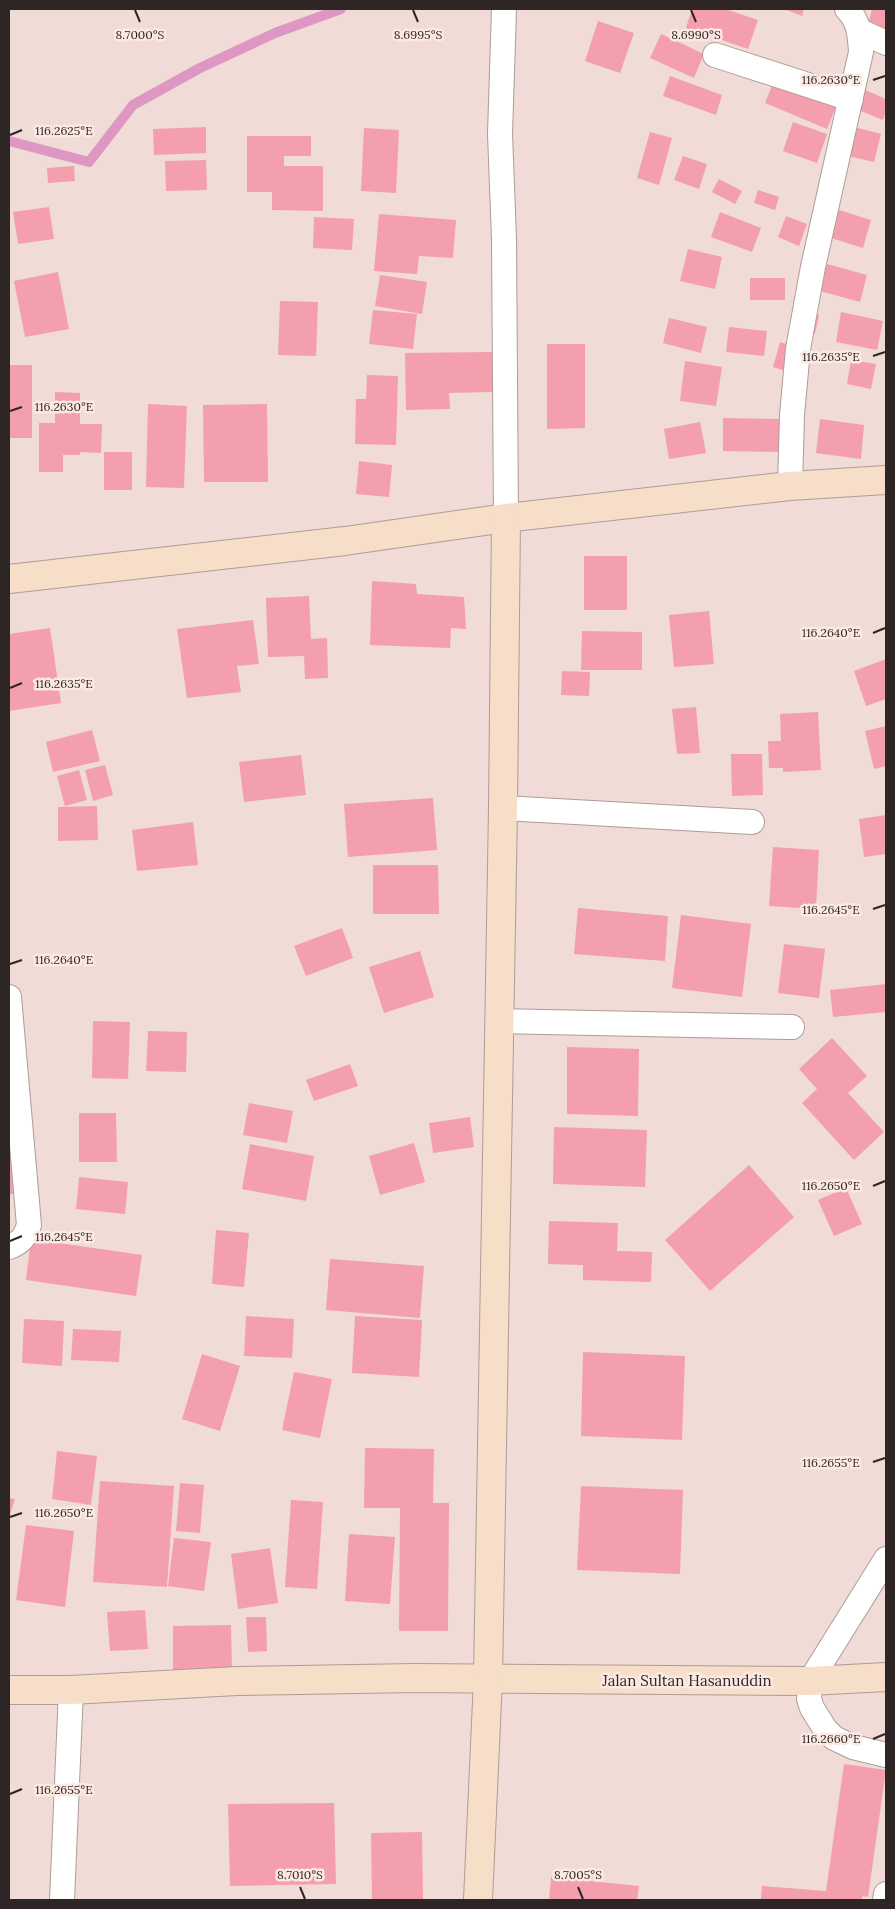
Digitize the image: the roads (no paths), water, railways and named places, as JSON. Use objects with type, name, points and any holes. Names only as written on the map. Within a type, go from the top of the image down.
[{"type":"street","points":[[478,1900],[488,1679],[503,808],[506,518],[504,239],[500,134],[504,9]]},
{"type":"street","points":[[790,486],[792,415],[798,349],[861,52],[860,31],[852,14],[847,9]]},
{"type":"street","points":[[860,31],[886,42]]},
{"type":"street","points":[[714,55],[851,99]]},
{"type":"street","points":[[9,579],[346,541],[506,518],[790,486],[886,480]]},
{"type":"street","points":[[503,808],[691,817],[752,822]]},
{"type":"street","points":[[9,997],[29,1225],[26,1235],[19,1243],[9,1247]]},
{"type":"street","points":[[500,1021],[792,1027]]},
{"type":"street","points":[[886,1559],[810,1681],[809,1699],[821,1724],[834,1738],[854,1748],[886,1755]]},
{"type":"street","name":"Jalan Sultan Hasanuddin","points":[[9,1690],[71,1690],[237,1680],[415,1678],[810,1681],[886,1677]]},
{"type":"street","points":[[62,1900],[71,1690]]},
{"type":"street","points":[[885,1900],[886,1894]]},
{"type":"waterway","points":[[9,141],[89,162],[133,105],[200,68],[275,33],[341,9]]}]
